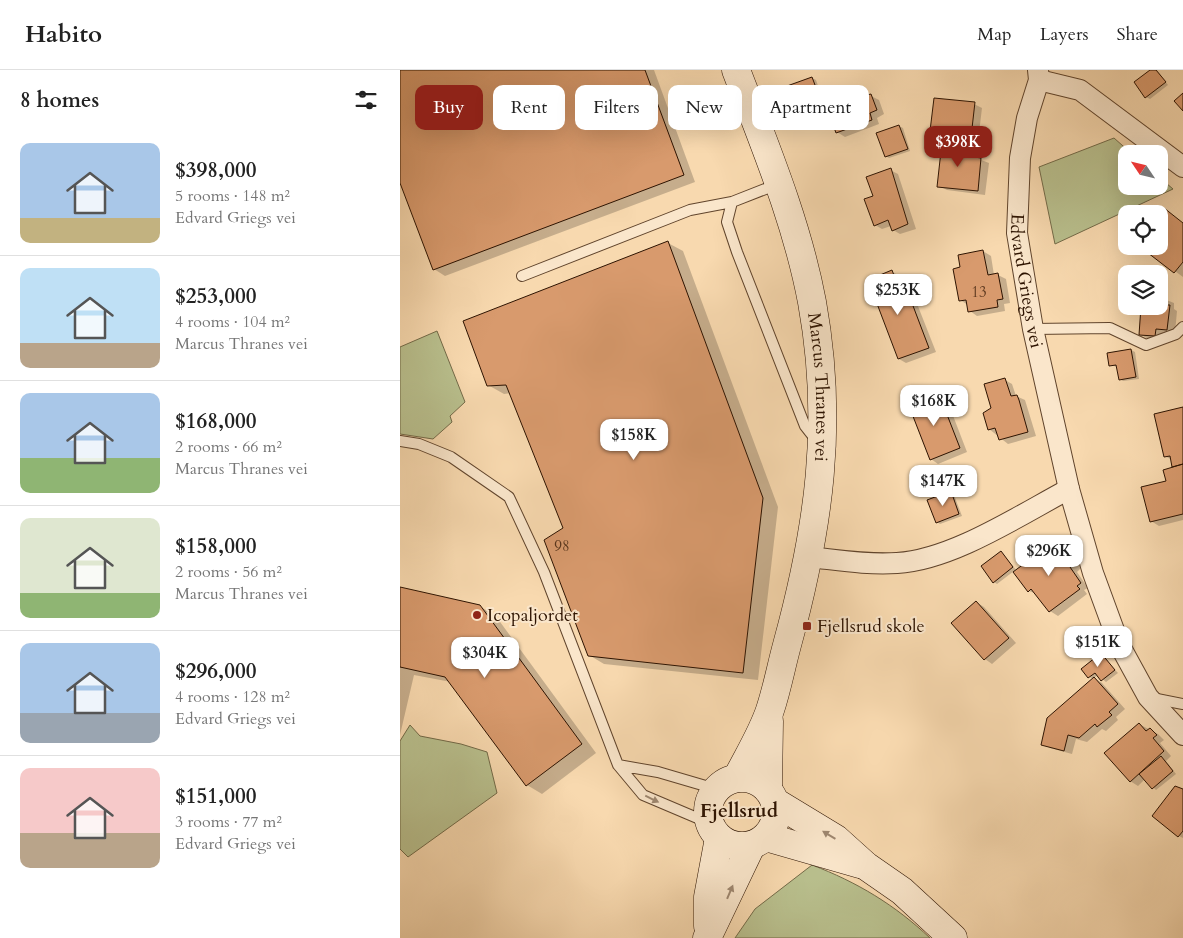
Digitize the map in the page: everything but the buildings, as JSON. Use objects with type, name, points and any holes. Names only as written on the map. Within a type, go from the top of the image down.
[{"type":"main road","name":"Marcus Thranes vei","points":[[736,70],[778,184],[800,253],[814,311],[821,374],[823,449],[815,521],[808,557],[769,712],[771,796]]},
{"type":"main road","name":"Marcus Thranes vei","points":[[726,784],[769,712]]},
{"type":"main road","points":[[708,937],[708,896],[714,831],[708,805],[726,784],[754,780],[771,796],[836,839],[866,866],[902,891],[953,938]]},
{"type":"main road","points":[[708,937],[758,841],[775,821],[771,796]]},
{"type":"main road","points":[[714,831],[734,845],[758,841],[866,866]]},
{"type":"street","points":[[1044,73],[1080,90],[1183,166]]},
{"type":"street","name":"Edvard Griegs vei","points":[[1044,73],[1027,118],[1020,158],[1017,233],[1033,328],[1069,489],[1093,572],[1119,644],[1148,696],[1183,735]]},
{"type":"street","points":[[808,557],[878,563],[919,560],[957,547],[1069,489]]},
{"type":"lane","points":[[522,276],[690,210],[732,202],[778,184]]},
{"type":"lane","points":[[732,202],[727,222],[736,252],[805,426],[823,449]]},
{"type":"lane","points":[[1033,328],[1110,328],[1146,345],[1176,334],[1183,327]]},
{"type":"lane","points":[[400,441],[419,444],[451,457],[509,497],[544,572],[618,765],[643,795],[714,831]]},
{"type":"lane","points":[[1148,696],[1183,704]]},
{"type":"lane","points":[[618,765],[726,784]]},
{"type":"green space","points":[[1114,138],[1122,145],[1118,145],[1118,195],[1160,195],[1139,205],[1118,205],[1118,215],[1055,244],[1039,167]]},
{"type":"green space","points":[[1168,185],[1173,189],[1168,191]]},
{"type":"green space","points":[[437,331],[465,402],[450,416],[452,422],[433,439],[400,434],[400,347]]},
{"type":"green space","points":[[410,725],[420,736],[461,744],[487,752],[497,793],[408,857],[400,849],[400,741]]},
{"type":"green space","points":[[812,865],[844,879],[875,896],[903,915],[930,938],[735,938],[755,909]]},
{"type":"place","name":"Icopaljordet","points":[[477,615]]},
{"type":"place","name":"Fjellsrud skole","points":[[807,626]]},
{"type":"district","name":"Fjellsrud","points":[[739,810]]}]
